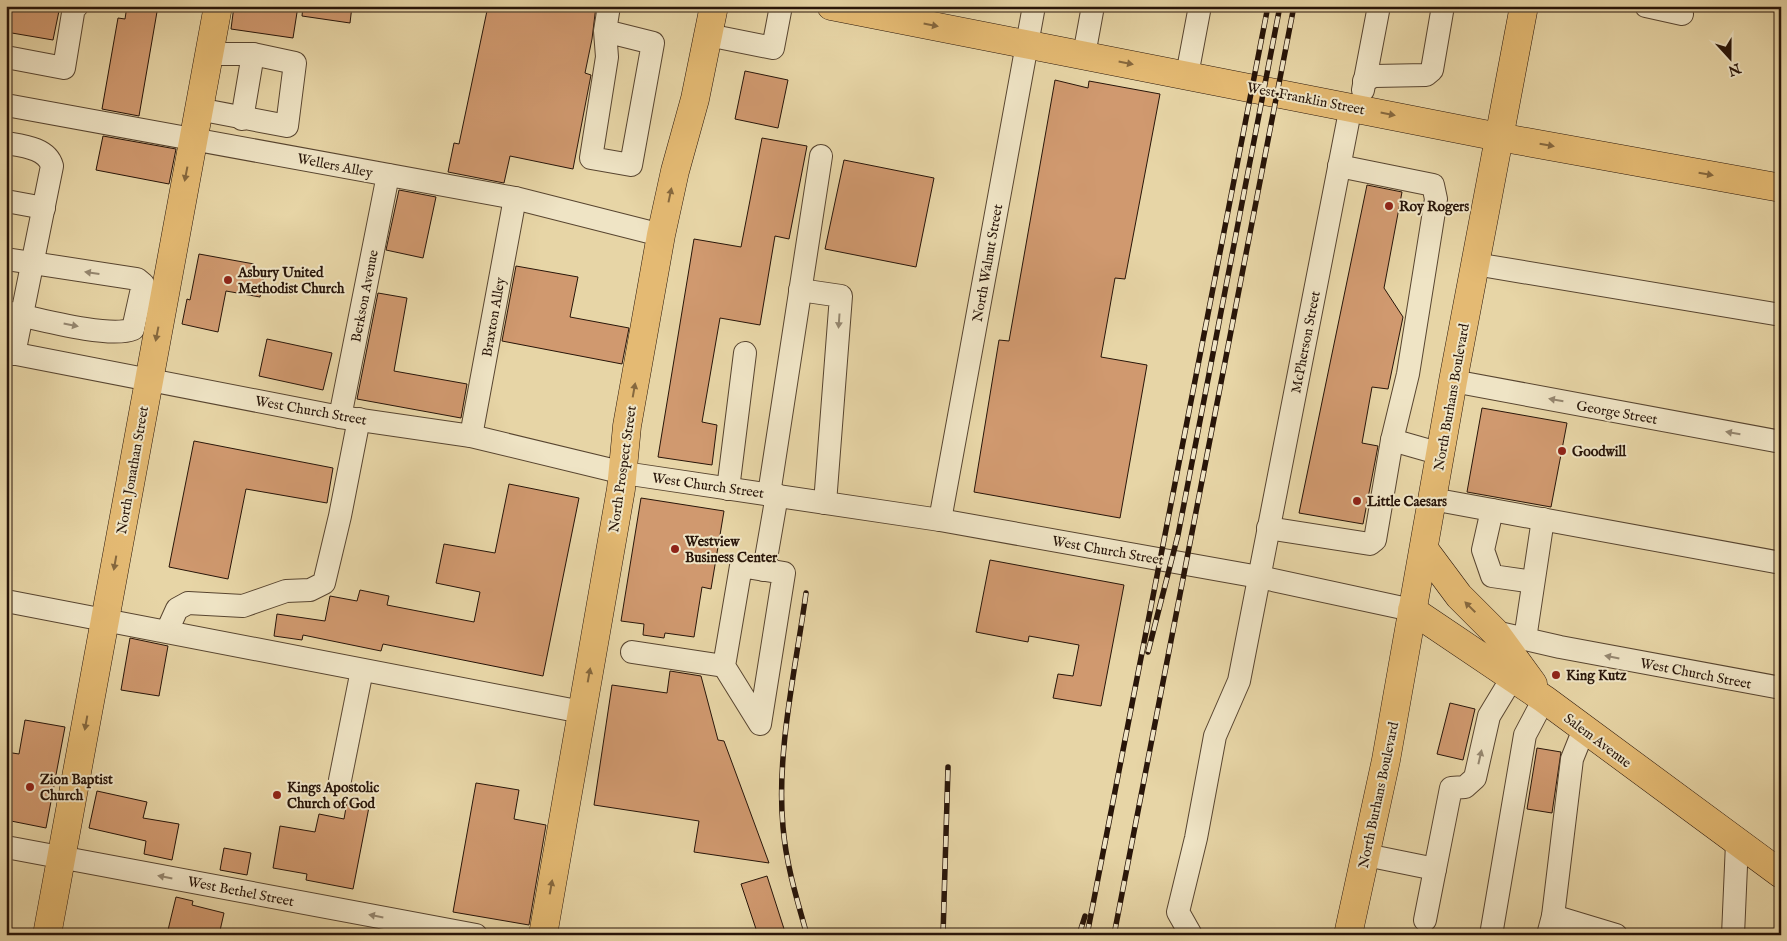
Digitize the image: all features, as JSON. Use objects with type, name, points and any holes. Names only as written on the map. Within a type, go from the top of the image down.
[{"type":"main road","name":"North Jonathan Street","points":[[47,935],[218,6]]},
{"type":"main road","name":"North Prospect Street","points":[[543,935],[624,473],[627,426],[661,235],[675,171],[695,99],[714,6]]},
{"type":"main road","name":"West Franklin Street","points":[[831,6],[891,12],[1026,44],[1355,107],[1498,137],[1781,188]]},
{"type":"main road","name":"North Burhans Boulevard","points":[[1348,935],[1386,760],[1453,382],[1524,6]]},
{"type":"main road","points":[[1424,549],[1459,596],[1494,632],[1544,699]]},
{"type":"main road","name":"Salem Avenue","points":[[1412,610],[1544,699],[1781,874]]},
{"type":"street","points":[[6,57],[64,68],[74,8],[77,6]]},
{"type":"street","points":[[605,31],[653,43],[631,165],[591,158],[607,57],[605,31],[609,6]]},
{"type":"street","points":[[708,35],[773,48],[780,6]]},
{"type":"street","name":"North Walnut Street","points":[[940,520],[1034,6]]},
{"type":"street","points":[[1084,55],[1093,6]]},
{"type":"street","points":[[1187,75],[1200,6]]},
{"type":"street","name":"McPherson Street","points":[[1191,935],[1178,912],[1196,838],[1215,736],[1239,681],[1340,166],[1355,107],[1364,81],[1379,6]]},
{"type":"street","points":[[1364,81],[1374,76],[1426,75],[1429,73],[1432,70],[1443,6]]},
{"type":"street","points":[[1646,6],[1682,14]]},
{"type":"street","points":[[198,108],[242,119],[287,126],[295,63],[253,54],[209,54]]},
{"type":"street","points":[[242,119],[253,54]]},
{"type":"street","name":"Wellers Alley","points":[[6,105],[515,198],[661,235]]},
{"type":"street","points":[[6,143],[40,151],[49,157],[52,166],[33,265],[15,314],[10,353]]},
{"type":"street","points":[[764,570],[800,290],[821,156]]},
{"type":"street","points":[[1268,528],[1370,544],[1375,540],[1392,440],[1408,374],[1436,199],[1433,185],[1340,166]]},
{"type":"street","name":"Berkson Avenue","points":[[167,631],[176,609],[188,603],[243,606],[286,591],[310,590],[324,582],[340,516],[349,418],[388,175]]},
{"type":"street","name":"Braxton Alley","points":[[471,436],[515,198]]},
{"type":"street","points":[[6,201],[44,208]]},
{"type":"street","points":[[6,259],[33,265],[137,279],[143,284],[133,329],[125,332],[103,331],[15,314]]},
{"type":"street","points":[[1475,264],[1781,315]]},
{"type":"street","points":[[800,290],[841,296],[825,503]]},
{"type":"street","name":"West Church Street","points":[[10,353],[148,381],[349,418],[471,436],[624,473],[940,520],[1259,577],[1412,610]]},
{"type":"street","points":[[728,489],[745,353]]},
{"type":"street","name":"George Street","points":[[1453,382],[1781,442]]},
{"type":"street","points":[[1392,440],[1441,454]]},
{"type":"street","points":[[1432,500],[1781,563]]},
{"type":"street","points":[[1492,510],[1483,550],[1492,576],[1534,582]]},
{"type":"street","points":[[1525,639],[1543,519]]},
{"type":"street","points":[[741,566],[764,570],[784,573],[760,724],[724,666],[741,566]]},
{"type":"street","points":[[6,600],[582,712]]},
{"type":"street","name":"West Church Street","points":[[1494,632],[1781,688]]},
{"type":"street","points":[[632,652],[724,666]]},
{"type":"street","points":[[340,780],[362,670]]},
{"type":"street","points":[[1425,920],[1452,788],[1465,788],[1475,778],[1489,716],[1512,678]]},
{"type":"street","points":[[1491,935],[1525,735],[1544,699]]},
{"type":"street","points":[[1584,729],[1572,759],[1551,925],[1616,935]]},
{"type":"street","points":[[1733,935],[1737,843]]},
{"type":"street","name":"West Bethel Street","points":[[6,847],[476,935]]},
{"type":"street","points":[[1366,855],[1435,869]]},
{"type":"building","points":[[6,6],[60,6],[53,40],[6,32]]},
{"type":"building","points":[[127,6],[158,6],[139,116],[102,109],[118,18],[125,19]]},
{"type":"building","points":[[234,6],[298,6],[293,38],[231,29]]},
{"type":"building","points":[[303,6],[352,6],[350,23],[302,16]]},
{"type":"building","points":[[488,6],[596,6],[585,73],[591,75],[573,169],[510,156],[504,183],[448,172],[454,143],[459,144]]},
{"type":"building","points":[[745,71],[788,80],[778,128],[735,119]]},
{"type":"building","points":[[1055,80],[1088,88],[1089,81],[1160,94],[1125,279],[1115,278],[1101,357],[1147,365],[1120,518],[974,492],[999,340],[1009,341]]},
{"type":"building","points":[[103,136],[176,149],[169,184],[96,170]]},
{"type":"building","points":[[762,138],[807,146],[789,239],[775,236],[760,325],[720,318],[702,422],[717,425],[712,465],[658,457],[694,239],[741,247]]},
{"type":"building","points":[[844,160],[934,178],[916,267],[825,249]]},
{"type":"building","points":[[1367,185],[1402,192],[1384,288],[1403,317],[1388,389],[1372,387],[1362,443],[1378,446],[1363,524],[1299,513]]},
{"type":"building","points":[[399,190],[436,197],[423,258],[386,250]]},
{"type":"building","points":[[199,254],[254,264],[253,273],[264,275],[260,297],[226,291],[218,332],[182,324],[187,299],[190,300]]},
{"type":"building","points":[[516,266],[578,277],[570,317],[629,328],[622,364],[502,341]]},
{"type":"building","points":[[378,293],[407,298],[394,371],[467,384],[461,418],[357,399]]},
{"type":"building","points":[[267,339],[332,353],[323,390],[259,376]]},
{"type":"building","points":[[1482,408],[1567,423],[1551,507],[1467,492]]},
{"type":"building","points":[[194,441],[333,468],[327,503],[246,489],[228,579],[169,567]]},
{"type":"building","points":[[509,484],[579,498],[543,676],[383,644],[381,651],[303,635],[302,640],[274,636],[277,614],[325,621],[330,596],[357,601],[360,590],[389,596],[387,605],[474,622],[480,592],[436,583],[444,544],[495,553]]},
{"type":"building","name":"Westview Business Center","points":[[641,498],[724,511],[711,589],[702,587],[694,637],[665,633],[664,638],[643,635],[644,624],[621,621]]},
{"type":"building","points":[[990,560],[1124,585],[1101,706],[1053,698],[1058,674],[1073,676],[1079,645],[1029,636],[1028,642],[976,632]]},
{"type":"building","points":[[130,638],[168,646],[159,696],[121,690]]},
{"type":"building","points":[[670,671],[701,676],[718,740],[724,741],[769,863],[694,852],[699,821],[594,805],[612,685],[667,693]]},
{"type":"building","points":[[1450,703],[1475,709],[1463,760],[1437,754]]},
{"type":"building","name":"Zion Baptist Church","points":[[25,720],[65,727],[46,828],[6,820],[6,752],[19,754]]},
{"type":"building","points":[[1537,748],[1561,752],[1552,813],[1527,809]]},
{"type":"building","points":[[476,783],[519,790],[514,819],[546,825],[529,925],[453,912]]},
{"type":"building","points":[[97,791],[147,802],[143,818],[179,824],[172,860],[144,854],[146,841],[89,828]]},
{"type":"building","points":[[347,802],[369,807],[353,889],[306,880],[307,874],[273,868],[280,826],[315,832],[319,814],[344,819]]},
{"type":"building","points":[[224,848],[251,853],[247,875],[220,870]]},
{"type":"building","points":[[767,876],[786,935],[758,935],[741,884]]},
{"type":"building","points":[[176,897],[193,901],[192,905],[224,913],[219,935],[190,935],[168,930]]},
{"type":"railway","points":[[1087,935],[1268,6]]},
{"type":"railway","points":[[1148,652],[1178,535],[1280,6]]},
{"type":"railway","points":[[1114,935],[1294,6]]},
{"type":"railway","points":[[806,593],[788,710],[782,770],[782,799],[787,855],[792,882],[807,935]]},
{"type":"railway","points":[[943,935],[948,767]]},
{"type":"railway","points":[[1079,935],[1085,916]]},
{"type":"place","name":"Roy Rogers","points":[[1389,206]]},
{"type":"place","name":"Asbury United Methodist Church","points":[[228,280]]},
{"type":"place","name":"Goodwill","points":[[1562,451]]},
{"type":"place","name":"Little Caesars","points":[[1357,501]]},
{"type":"place","name":"Westview Business Center","points":[[675,549]]},
{"type":"place","name":"King Kutz","points":[[1556,675]]},
{"type":"place","name":"Zion Baptist Church","points":[[30,787]]},
{"type":"place","name":"Kings Apostolic Church of God","points":[[277,795]]}]
